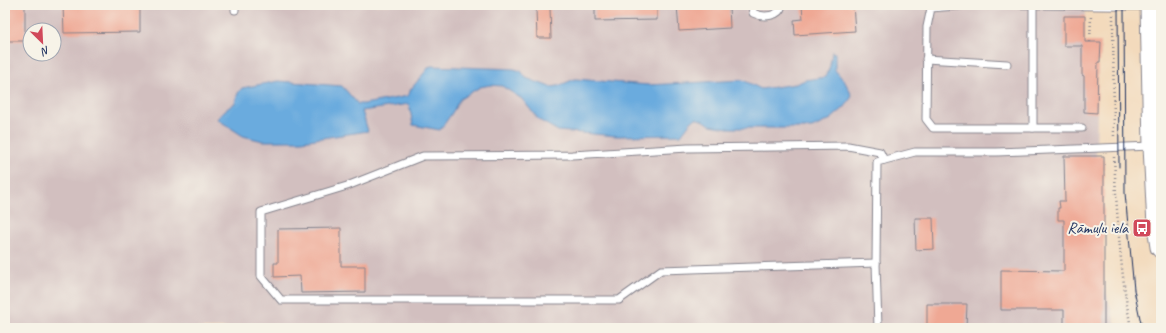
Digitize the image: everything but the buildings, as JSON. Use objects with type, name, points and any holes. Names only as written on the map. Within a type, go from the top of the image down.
[{"type":"main road","points":[[1151,5],[1154,146],[1158,226],[1161,247]]},
{"type":"lane","points":[[752,5],[754,12],[758,15],[776,15],[781,11],[782,5]]},
{"type":"lane","points":[[1082,128],[933,128],[926,119],[927,26],[931,8],[953,5],[1151,5]]},
{"type":"lane","points":[[1033,5],[1033,128]]},
{"type":"lane","points":[[926,59],[1007,64]]},
{"type":"lane","points":[[876,263],[661,270],[619,300],[281,300],[261,276],[261,212],[346,186],[423,156],[572,155],[688,148],[848,146],[880,152],[884,160]]},
{"type":"lane","points":[[878,328],[876,263],[877,162],[915,152],[997,152],[1154,146]]},
{"type":"path","points":[[1090,42],[1091,5]]},
{"type":"path","points":[[1113,6],[1114,147],[1121,263],[1131,328]]},
{"type":"shaded area","points":[[5,5],[1084,5],[1085,42],[1101,42],[1100,62],[1098,62],[1096,156],[1104,156],[1104,286],[1117,328],[5,328]]},
{"type":"water","points":[[832,52],[835,53],[835,70],[845,82],[852,96],[845,107],[831,119],[812,128],[728,128],[710,125],[696,118],[681,135],[617,136],[558,131],[539,120],[522,99],[502,86],[490,85],[480,87],[460,99],[440,130],[413,125],[409,104],[362,111],[368,131],[302,141],[263,141],[243,136],[217,119],[224,111],[235,103],[238,93],[242,88],[278,81],[342,86],[358,104],[408,96],[411,89],[431,66],[514,69],[521,71],[526,78],[550,87],[558,86],[575,79],[648,85],[743,80],[761,89],[796,84],[805,80],[826,77],[830,66]]},
{"type":"tram line","points":[[1118,5],[1119,167]]},
{"type":"tram line","points":[[1124,5],[1125,193],[1134,290],[1142,328]]},
{"type":"place","name":"Rāmuļu iela","points":[[1142,228]]}]
